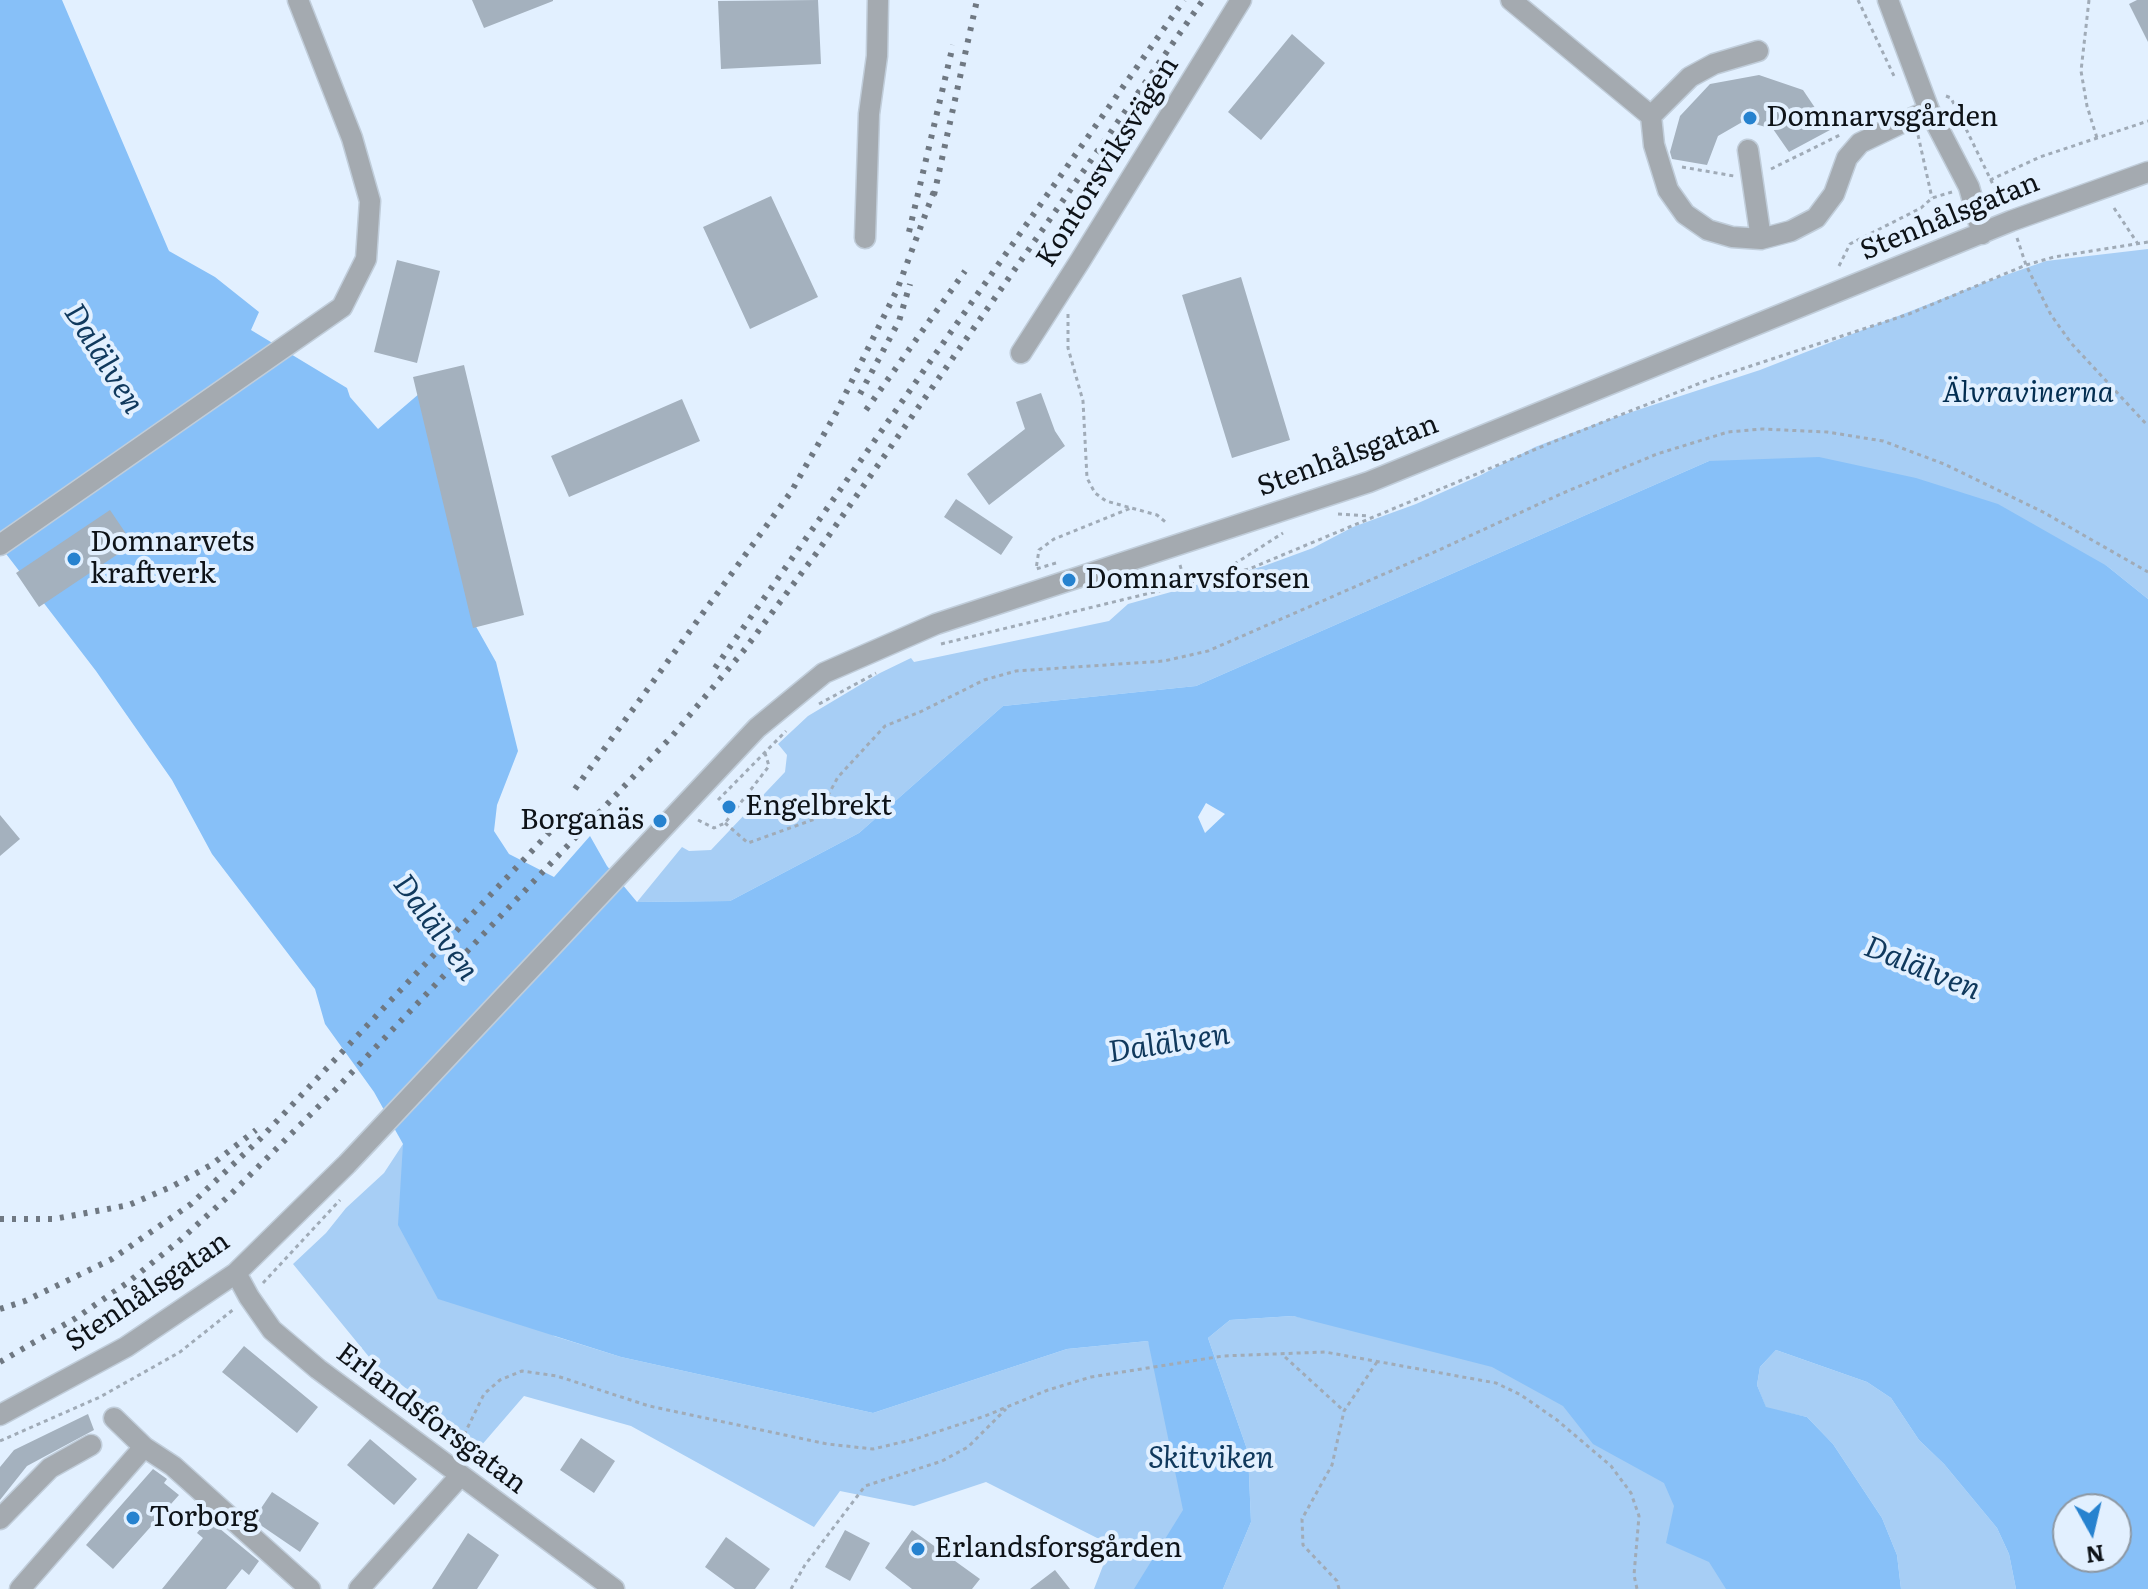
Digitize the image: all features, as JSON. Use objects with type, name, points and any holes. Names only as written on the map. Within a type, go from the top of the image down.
[{"type":"street","points":[[0,545],[342,307],[366,259],[370,201],[352,138],[298,0]]},
{"type":"street","points":[[865,238],[869,114],[877,56],[878,0]]},
{"type":"street","name":"Kontorsviksvägen","points":[[1021,353],[1241,0]]},
{"type":"street","points":[[1511,0],[1651,116],[1654,145],[1668,190],[1685,214],[1708,230],[1732,237],[1761,239],[1791,231],[1816,218],[1834,194],[1847,158],[1860,143],[1920,114]]},
{"type":"street","points":[[1888,0],[1920,114],[1969,187],[1982,234]]},
{"type":"street","points":[[1651,116],[1690,77],[1714,64],[1758,51]]},
{"type":"street","points":[[1748,150],[1761,239]]},
{"type":"street","name":"Stenhålsgatan","points":[[0,1415],[126,1347],[236,1273],[347,1164],[757,728],[824,673],[936,624],[1369,482],[2011,221],[2148,172]]},
{"type":"street","name":"Erlandsforsgatan","points":[[236,1273],[272,1330],[318,1369],[614,1589]]},
{"type":"street","points":[[114,1418],[144,1447],[173,1466],[310,1589]]},
{"type":"street","points":[[0,1519],[50,1468],[91,1445]]},
{"type":"street","points":[[20,1589],[144,1447]]},
{"type":"street","points":[[359,1589],[460,1476]]},
{"type":"path","points":[[1858,0],[1895,79]]},
{"type":"path","points":[[2089,0],[2081,71],[2097,138]]},
{"type":"path","points":[[1920,114],[1932,198]]},
{"type":"path","points":[[1839,266],[1850,244],[1921,208],[1932,198],[2148,121]]},
{"type":"path","points":[[1659,163],[1752,179],[1850,131]]},
{"type":"path","points":[[2114,208],[2138,244]]},
{"type":"path","points":[[935,646],[1249,569],[1708,380],[1912,313],[2026,265],[2054,257],[2148,242]]},
{"type":"path","points":[[2026,265],[2051,315],[2071,343],[2148,426]]},
{"type":"path","points":[[1068,311],[1068,348],[1083,401],[1087,478],[1095,493],[1106,501],[1157,515],[1168,524]]},
{"type":"path","points":[[725,823],[748,843],[815,819],[838,777],[885,726],[984,680],[1016,671],[1164,661],[1208,651],[1563,493],[1657,454],[1728,432],[1762,429],[1827,432],[1883,441],[1944,464],[2043,512],[2148,572]]},
{"type":"path","points":[[1056,563],[1036,569],[1039,550],[1054,539],[1131,508]]},
{"type":"path","points":[[1338,514],[1371,517]]},
{"type":"path","points":[[1211,579],[1283,533]]},
{"type":"path","points":[[1180,565],[1186,586]]},
{"type":"path","points":[[817,705],[881,670]]},
{"type":"path","points":[[710,809],[794,722]]},
{"type":"path","points":[[698,820],[714,828],[725,823],[769,766],[765,753]]},
{"type":"path","points":[[0,1441],[100,1397],[180,1352],[249,1297],[294,1252],[346,1192]]},
{"type":"path","points":[[442,1463],[463,1437],[484,1394],[500,1380],[522,1371],[557,1376],[664,1410],[827,1444],[873,1449],[915,1439],[1091,1377],[1223,1356],[1325,1352],[1496,1383],[1521,1395],[1557,1420],[1611,1466],[1631,1493],[1639,1516],[1634,1575],[1637,1589]]},
{"type":"path","points":[[1283,1355],[1344,1411]]},
{"type":"path","points":[[1339,1589],[1337,1581],[1303,1545],[1302,1519],[1332,1465],[1344,1411],[1377,1362]]},
{"type":"path","points":[[791,1589],[805,1565],[865,1486],[942,1461],[968,1447],[1009,1406]]},
{"type":"green space","name":"Älvravinerna","points":[[2148,249],[2148,599],[2107,566],[1709,461],[1196,686],[1003,706],[859,833],[730,901],[637,902],[682,847],[689,851],[711,850],[785,772],[787,755],[778,744],[808,716],[911,658],[914,662],[1109,621],[1128,604],[1264,566],[1313,548],[1353,527],[1479,476],[1535,447],[1760,370],[1980,284],[2046,261]]},
{"type":"green space","points":[[403,1144],[554,1336],[621,1357],[873,1413],[1067,1349],[1148,1341],[1200,1475],[1154,1589],[1094,1589],[1111,1545],[986,1482],[914,1506],[840,1491],[814,1527],[631,1426],[524,1396],[480,1447],[374,1363],[293,1264],[384,1173]]},
{"type":"green space","points":[[1293,1316],[1506,1357],[1668,1471],[1714,1565],[1730,1589],[1223,1589],[1251,1522],[1248,1452],[1208,1338],[1230,1320]]},
{"type":"green space","points":[[1776,1350],[1867,1382],[1891,1398],[1919,1440],[1944,1464],[1997,1528],[2009,1554],[2016,1589],[1901,1589],[1897,1555],[1882,1518],[1833,1444],[1807,1417],[1766,1408],[1757,1385],[1760,1367]]},
{"type":"water","points":[[0,0],[62,0],[169,251],[215,277],[259,312],[251,330],[347,388],[350,397],[378,429],[420,393],[474,623],[496,662],[518,751],[497,805],[494,831],[509,854],[554,877],[590,836],[607,866],[637,902],[730,901],[859,833],[1003,706],[1196,686],[1709,461],[1819,457],[1916,478],[1998,504],[2107,566],[2148,599],[2148,1589],[2016,1589],[2009,1554],[1997,1528],[1944,1464],[1919,1440],[1891,1398],[1867,1382],[1776,1350],[1760,1367],[1757,1385],[1766,1407],[1807,1417],[1833,1444],[1882,1518],[1897,1555],[1901,1589],[1726,1589],[1709,1562],[1666,1543],[1674,1506],[1664,1483],[1593,1444],[1563,1406],[1492,1367],[1293,1316],[1230,1320],[1208,1338],[1248,1452],[1251,1522],[1223,1589],[1134,1589],[1183,1510],[1148,1341],[1067,1349],[873,1413],[621,1357],[438,1299],[398,1225],[403,1144],[374,1092],[325,1024],[315,989],[212,854],[172,780],[96,671],[0,546]],"holes":[[[1206,803],[1225,814],[1205,833],[1198,817]]]},
{"type":"building","points":[[472,0],[553,0],[553,1],[484,28]]},
{"type":"building","points":[[818,0],[821,64],[721,69],[718,1]]},
{"type":"building","points":[[2148,0],[2148,42],[2129,4]]},
{"type":"building","points":[[1292,34],[1325,63],[1261,140],[1228,112]]},
{"type":"building","name":"Domnarvsgården","points":[[1759,75],[1803,90],[1830,130],[1789,152],[1773,129],[1744,121],[1718,136],[1707,165],[1672,159],[1670,152],[1680,116],[1710,84]]},
{"type":"building","points":[[771,196],[818,297],[750,329],[703,227]]},
{"type":"building","points":[[397,260],[440,271],[417,363],[374,352]]},
{"type":"building","points":[[1241,277],[1290,440],[1232,458],[1182,295]]},
{"type":"building","points":[[464,365],[524,615],[473,628],[413,377]]},
{"type":"building","points":[[1041,393],[1055,431],[1065,446],[989,505],[967,474],[1025,429],[1016,402]]},
{"type":"building","points":[[682,399],[700,441],[569,497],[551,456]]},
{"type":"building","points":[[956,499],[1013,537],[1001,555],[944,517]]},
{"type":"building","name":"Domnarvets kraftverk","points":[[110,510],[133,544],[39,607],[16,573]]},
{"type":"building","points":[[0,815],[20,839],[0,856]]},
{"type":"building","points":[[244,1346],[318,1407],[297,1433],[222,1372]]},
{"type":"building","points":[[88,1414],[94,1430],[27,1466],[0,1500],[0,1467],[14,1450]]},
{"type":"building","points":[[581,1438],[615,1461],[594,1493],[560,1470]]},
{"type":"building","points":[[370,1439],[417,1479],[394,1505],[347,1465]]},
{"type":"building","name":"Torborg","points":[[153,1469],[167,1479],[164,1483],[179,1495],[113,1569],[86,1545]]},
{"type":"building","points":[[272,1492],[319,1523],[300,1552],[253,1520]]},
{"type":"building","points":[[208,1519],[259,1561],[249,1575],[242,1569],[226,1589],[162,1589],[203,1538],[197,1533]]},
{"type":"building","points":[[845,1530],[870,1543],[850,1581],[825,1567]]},
{"type":"building","name":"Erlandsforsgården","points":[[912,1530],[980,1579],[972,1589],[912,1589],[885,1568]]},
{"type":"building","points":[[468,1533],[499,1555],[477,1589],[432,1589]]},
{"type":"building","points":[[726,1537],[770,1569],[755,1589],[735,1589],[705,1567]]},
{"type":"building","points":[[1055,1570],[1070,1589],[1030,1589]]},
{"type":"railway","points":[[934,195],[977,0]]},
{"type":"railway","points":[[715,668],[1184,0]]},
{"type":"railway","points":[[0,1362],[76,1318],[127,1283],[232,1193],[336,1089],[673,735],[745,649],[818,551],[1203,0]]},
{"type":"railway","points":[[909,232],[953,45]]},
{"type":"railway","points":[[575,789],[791,492],[836,413],[897,290],[936,186]]},
{"type":"railway","points":[[866,410],[965,271]]},
{"type":"railway","points":[[860,394],[899,321],[910,284]]},
{"type":"railway","points":[[0,1309],[25,1301],[112,1259],[191,1204],[259,1140],[564,817]]},
{"type":"railway","points":[[0,1219],[54,1219],[129,1205],[211,1165],[256,1130]]},
{"type":"place","name":"Domnarvsgården","points":[[1750,118]]},
{"type":"place","name":"Domnarvets kraftverk","points":[[74,559]]},
{"type":"place","name":"Domnarvsforsen","points":[[1069,580]]},
{"type":"place","name":"Engelbrekt","points":[[729,807]]},
{"type":"place","name":"Borganäs","points":[[660,821]]},
{"type":"place","name":"Torborg","points":[[133,1518]]},
{"type":"place","name":"Erlandsforsgården","points":[[918,1549]]},
{"type":"water label","name":"Dalälven","points":[[103,359]]},
{"type":"water label","name":"Dalälven","points":[[435,928]]},
{"type":"water label","name":"Dalälven","points":[[1922,969]]},
{"type":"water label","name":"Dalälven","points":[[1169,1044]]},
{"type":"water label","name":"Skitviken","points":[[1211,1459]]}]
